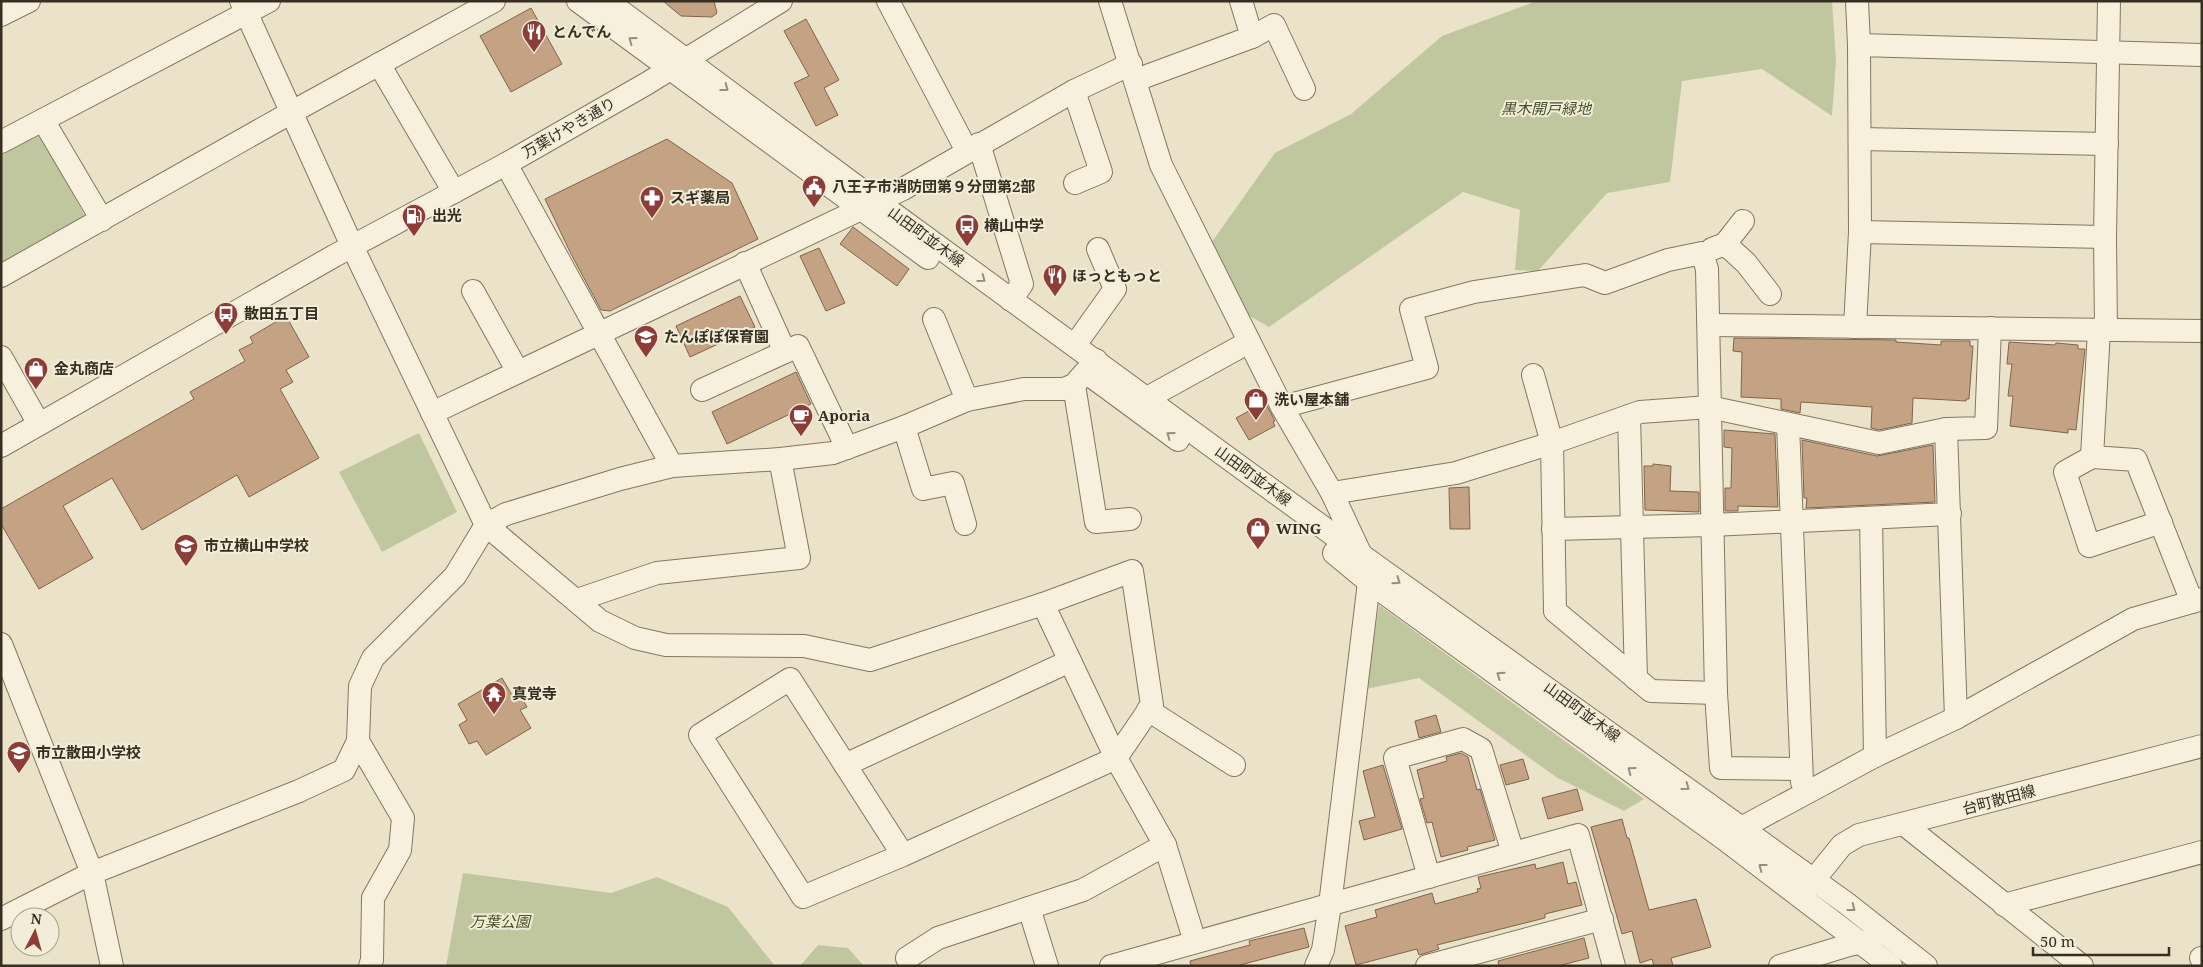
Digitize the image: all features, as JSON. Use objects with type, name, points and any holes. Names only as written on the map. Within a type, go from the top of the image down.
[{"type":"street","points":[[1,16],[29,1]]},
{"type":"street","points":[[1,142],[244,7],[269,1]]},
{"type":"street","points":[[1,276],[494,1]]},
{"type":"street","points":[[570,1],[603,6]]},
{"type":"street","points":[[888,1],[973,148],[1022,284],[1011,300]]},
{"type":"street","points":[[1110,1],[1161,165],[1282,407],[1332,493],[1361,555],[1369,582],[1330,905],[1323,950],[1316,966]]},
{"type":"street","points":[[1240,1],[1252,37]]},
{"type":"street","points":[[1855,327],[1860,232],[1857,1]]},
{"type":"street","points":[[2092,457],[2102,330],[2109,1]]},
{"type":"street","name":"万葉けやき通り","points":[[1,446],[352,246],[506,164],[679,64],[773,4]]},
{"type":"street","name":"山田町並木線","points":[[603,6],[868,205],[1085,373],[1141,404],[1361,555],[1538,691],[1807,888],[1887,936],[1926,966]]},
{"type":"street","name":"山田町並木線","points":[[603,6],[679,64]]},
{"type":"street","points":[[244,7],[352,246],[486,525],[600,621],[635,638],[666,645],[804,646],[870,660],[1043,604],[1132,571],[1152,705],[1116,758],[903,855],[803,897],[700,736],[790,679],[903,855]]},
{"type":"street","points":[[432,413],[903,189],[1074,91],[1252,37],[1274,25],[1304,89]]},
{"type":"street","points":[[1859,45],[2202,55]]},
{"type":"street","points":[[379,64],[454,192]]},
{"type":"street","points":[[1074,91],[1101,172],[1075,183]]},
{"type":"street","points":[[43,120],[102,220]]},
{"type":"street","points":[[1860,139],[2107,144]]},
{"type":"street","points":[[506,164],[672,466]]},
{"type":"street","name":"山田町並木線","points":[[868,205],[1075,345],[1085,373]]},
{"type":"street","points":[[1282,407],[1427,368],[1411,309],[1474,292],[1586,275],[1605,283],[1668,260],[1725,244],[1743,221]]},
{"type":"street","points":[[1860,232],[2105,237]]},
{"type":"street","points":[[1725,244],[1746,263],[1770,294]]},
{"type":"street","points":[[1075,345],[1115,289],[1098,249]]},
{"type":"street","points":[[1702,252],[1707,269],[1716,693],[1721,768],[1800,768]]},
{"type":"street","points":[[745,264],[785,352]]},
{"type":"street","points":[[473,290],[518,372]]},
{"type":"street","points":[[934,319],[967,400]]},
{"type":"street","points":[[1709,325],[2202,331]]},
{"type":"street","points":[[1332,493],[1456,472],[1552,444],[1640,412],[1709,407],[1879,444],[1946,429],[1986,428],[1990,328]]},
{"type":"street","points":[[1141,404],[1249,342]]},
{"type":"street","points":[[702,390],[798,346],[848,448]]},
{"type":"street","points":[[1,357],[39,424]]},
{"type":"street","points":[[1,919],[92,872],[290,794],[344,770],[358,740],[360,686],[373,658],[455,576],[486,525],[506,514],[620,479],[672,466],[780,459],[833,453],[904,427],[967,400],[1024,390],[1064,389],[1085,373]]},
{"type":"street","points":[[1085,373],[1096,522],[1130,519]]},
{"type":"street","points":[[1533,375],[1552,444],[1552,529],[1555,611],[1651,690],[1716,693]]},
{"type":"street","name":"山田町並木線","points":[[1141,404],[1369,582],[1538,691]]},
{"type":"street","points":[[1629,416],[1636,679]]},
{"type":"street","points":[[1788,424],[1800,768],[1804,794]]},
{"type":"street","points":[[904,427],[922,489],[954,483],[965,524]]},
{"type":"street","points":[[1946,429],[1956,718]]},
{"type":"street","points":[[1732,832],[1875,756],[1956,718],[2133,619],[2197,600],[2161,522],[2136,460],[2092,457],[2065,472],[2090,546],[2161,522]]},
{"type":"street","points":[[577,600],[657,573],[799,558],[780,459]]},
{"type":"street","points":[[1552,529],[1712,525],[1950,514]]},
{"type":"street","points":[[1871,518],[1875,756]]},
{"type":"street","points":[[1043,604],[1116,758],[1165,845],[1195,942]]},
{"type":"street","points":[[1,644],[92,872],[112,966]]},
{"type":"street","points":[[845,765],[1070,661]]},
{"type":"street","points":[[1148,710],[1234,765]]},
{"type":"street","points":[[1429,877],[1394,758],[1463,739],[1481,749],[1514,853]]},
{"type":"street","points":[[358,740],[403,818],[400,850],[373,898],[372,960],[370,966]]},
{"type":"street","name":"台町散田線","points":[[1807,888],[1842,845],[1859,836],[2202,746]]},
{"type":"street","points":[[1905,825],[2082,966]]},
{"type":"street","points":[[1111,966],[1578,835],[1614,966]]},
{"type":"street","points":[[907,958],[938,938],[1083,890],[1165,845]]},
{"type":"street","points":[[2004,905],[2202,852]]},
{"type":"street","name":"山田町並木線","points":[[1807,888],[1862,943],[1891,966]]},
{"type":"street","points":[[1028,908],[1047,966]]},
{"type":"street","points":[[1427,966],[1602,919]]},
{"type":"street","points":[[1783,965],[1849,945],[1887,936]]},
{"type":"green space","name":"黒木開戸緑地","points":[[1537,1],[1832,1],[1836,61],[1832,116],[1762,69],[1682,81],[1670,182],[1607,193],[1538,271],[1515,270],[1520,210],[1463,192],[1269,327],[1234,307],[1209,246],[1275,153],[1351,114],[1442,36]]},
{"type":"green space","points":[[38,130],[86,218],[1,263],[1,150]]},
{"type":"green space","points":[[419,433],[457,512],[382,552],[339,472]]},
{"type":"green space","points":[[1379,605],[1644,799],[1624,811],[1556,777],[1419,678],[1366,689]]},
{"type":"green space","name":"万葉公園","points":[[463,873],[611,893],[657,877],[728,907],[775,966],[446,966]]},
{"type":"green space","points":[[818,945],[848,948],[864,966],[800,966]]},
{"type":"building","points":[[663,1],[714,1],[717,13],[712,17],[681,16]]},
{"type":"building","points":[[531,8],[562,64],[511,92],[480,36]]},
{"type":"building","points":[[806,19],[839,80],[824,88],[838,115],[816,126],[794,83],[809,76],[784,31]]},
{"type":"building","name":"スギ薬局","points":[[667,139],[732,183],[758,239],[610,311],[601,310],[570,252],[545,199]]},
{"type":"building","points":[[853,227],[909,269],[897,286],[840,244]]},
{"type":"building","points":[[819,248],[845,303],[826,311],[800,256]]},
{"type":"building","points":[[740,296],[755,327],[690,357],[676,326]]},
{"type":"building","points":[[286,316],[309,357],[286,370],[293,382],[280,389],[319,458],[249,497],[237,475],[142,530],[112,478],[63,506],[93,558],[39,589],[1,524],[1,509],[194,399],[190,392],[245,361],[239,350],[253,343],[250,337]]},
{"type":"building","points":[[1734,338],[1896,340],[1896,342],[1941,345],[1941,341],[1970,341],[1970,346],[1973,346],[1969,399],[1966,399],[1966,401],[1913,398],[1912,423],[1879,430],[1871,428],[1872,407],[1801,402],[1800,413],[1781,409],[1781,399],[1741,397],[1742,352],[1733,351]]},
{"type":"building","points":[[2009,342],[2078,345],[2078,349],[2085,349],[2076,430],[2068,429],[2068,433],[2010,426],[2013,396],[2008,396],[2012,364],[2007,364]]},
{"type":"building","points":[[796,372],[811,404],[727,444],[712,412]]},
{"type":"building","points":[[1265,402],[1275,421],[1273,422],[1275,426],[1249,440],[1236,418]]},
{"type":"building","points":[[1724,430],[1775,434],[1778,507],[1738,506],[1738,511],[1725,511],[1725,488],[1731,488],[1732,448],[1724,447]]},
{"type":"building","points":[[1802,440],[1877,456],[1933,445],[1935,502],[1806,508],[1807,498],[1804,498]]},
{"type":"building","points":[[1653,464],[1671,466],[1670,491],[1699,492],[1699,512],[1645,510],[1644,466],[1653,466]]},
{"type":"building","points":[[1469,487],[1470,529],[1450,529],[1449,488]]},
{"type":"building","name":"真覚寺","points":[[502,678],[512,695],[518,691],[527,707],[520,710],[531,728],[486,755],[477,741],[469,744],[459,725],[467,720],[458,704]]},
{"type":"building","points":[[1436,715],[1441,732],[1419,738],[1415,721]]},
{"type":"building","points":[[1461,753],[1468,757],[1477,790],[1480,789],[1495,840],[1467,847],[1468,850],[1441,857],[1432,822],[1427,823],[1420,799],[1424,798],[1417,770],[1447,761],[1446,757]]},
{"type":"building","points":[[1523,759],[1529,779],[1506,785],[1500,765]]},
{"type":"building","points":[[1383,765],[1402,829],[1364,840],[1359,821],[1375,817],[1363,771]]},
{"type":"building","points":[[1577,789],[1583,810],[1548,819],[1542,798]]},
{"type":"building","points":[[1622,819],[1649,910],[1696,899],[1711,947],[1671,958],[1673,966],[1654,966],[1652,959],[1640,963],[1632,931],[1622,934],[1591,827]]},
{"type":"building","points":[[1563,862],[1568,884],[1576,882],[1582,905],[1545,914],[1545,918],[1437,945],[1439,949],[1423,954],[1419,955],[1417,949],[1356,965],[1345,926],[1377,917],[1375,910],[1432,893],[1435,904],[1478,892],[1477,889],[1481,888],[1478,877],[1535,864],[1536,869]]},
{"type":"building","points":[[1304,928],[1309,947],[1236,966],[1191,966],[1190,961],[1250,945],[1249,941]]},
{"type":"building","points":[[1584,938],[1589,958],[1558,966],[1499,966],[1498,961]]},
{"type":"place","name":"とんでん","points":[[534,53]]},
{"type":"place","name":"八王子市消防団第９分団第2部","points":[[814,208]]},
{"type":"place","name":"スギ薬局","points":[[652,219]]},
{"type":"place","name":"出光","points":[[414,237]]},
{"type":"place","name":"横山中学","points":[[967,247]]},
{"type":"place","name":"ほっともっと","points":[[1055,297]]},
{"type":"place","name":"散田五丁目","points":[[226,335]]},
{"type":"place","name":"たんぽぽ保育園","points":[[646,358]]},
{"type":"place","name":"金丸商店","points":[[36,390]]},
{"type":"place","name":"洗い屋本舗","points":[[1256,421]]},
{"type":"place","name":"Aporia","points":[[801,437]]},
{"type":"place","name":"WING","points":[[1258,550]]},
{"type":"place","name":"市立横山中学校","points":[[186,567]]},
{"type":"place","name":"真覚寺","points":[[494,715]]},
{"type":"place","name":"市立散田小学校","points":[[19,774]]}]
